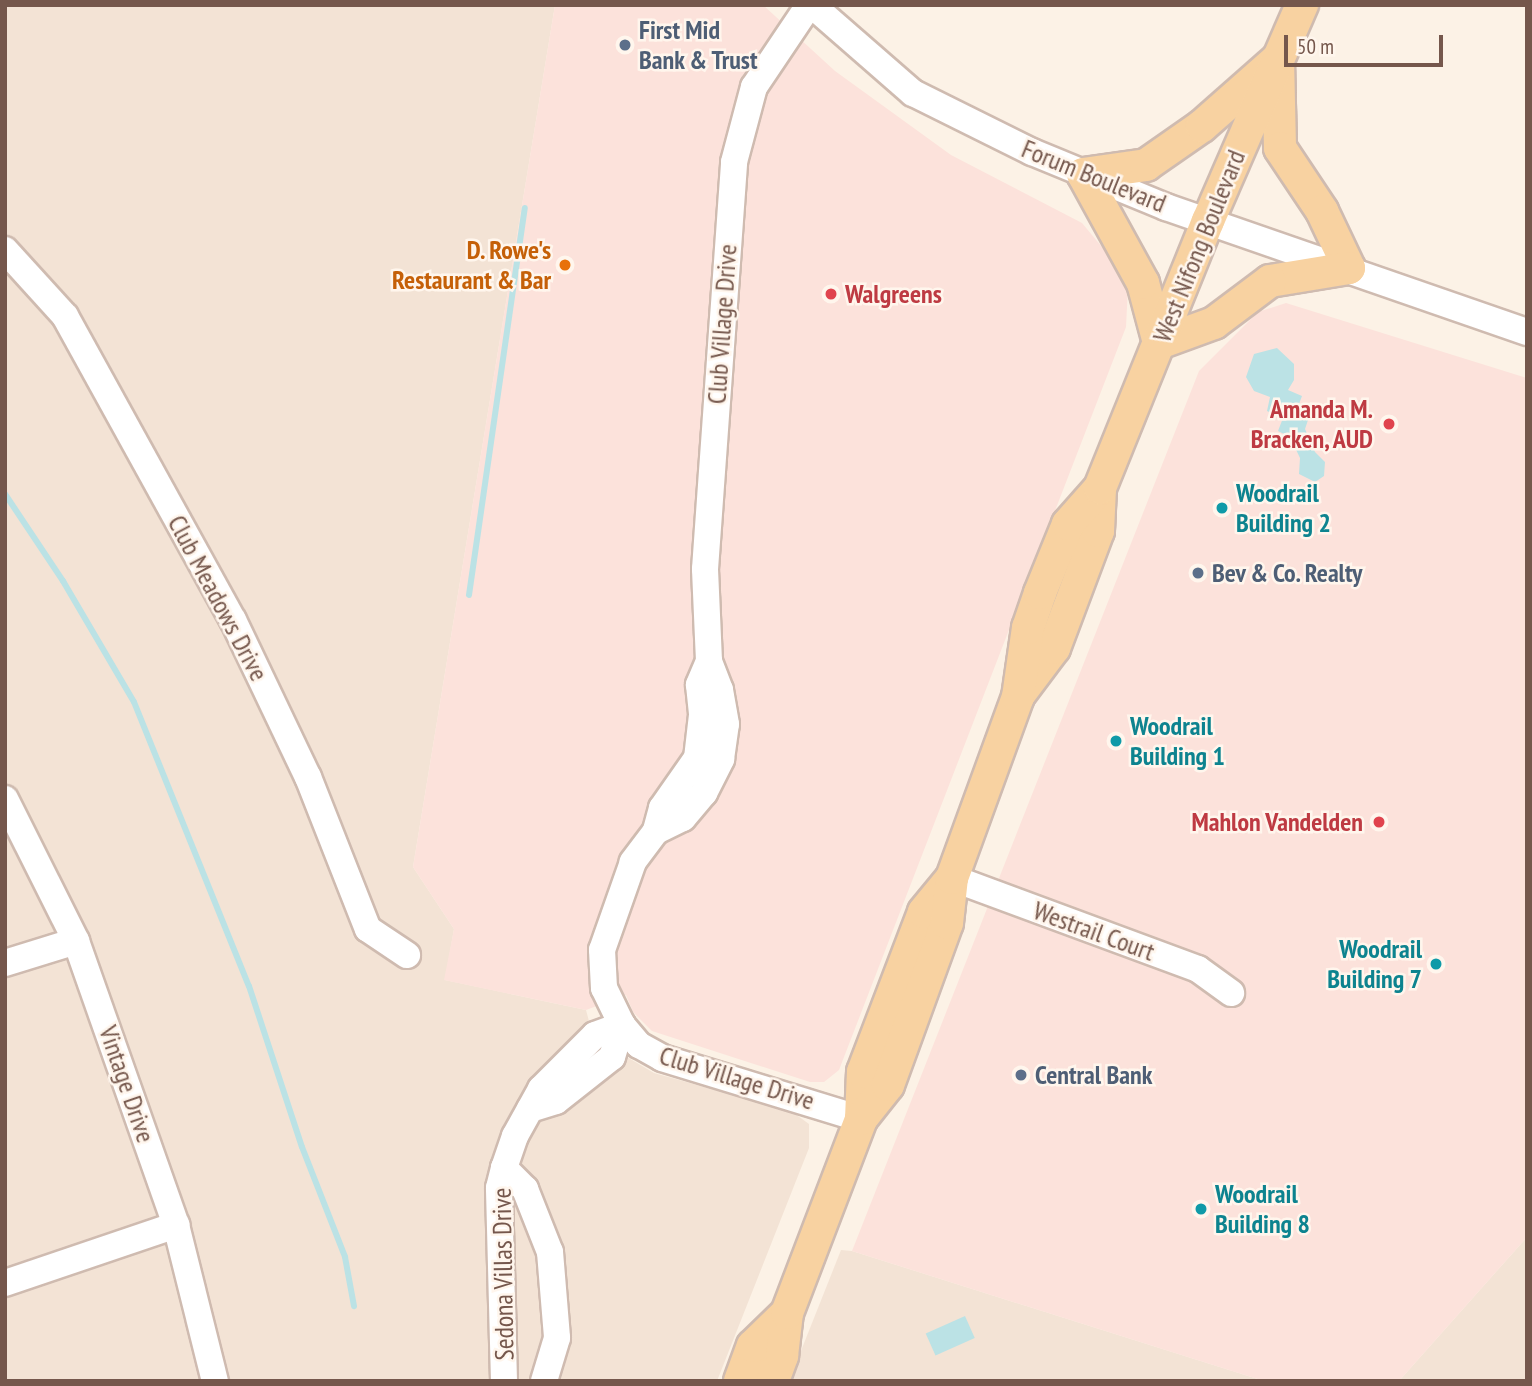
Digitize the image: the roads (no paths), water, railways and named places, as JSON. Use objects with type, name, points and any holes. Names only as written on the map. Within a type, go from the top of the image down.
[{"type":"main road","name":"West Nifong Boulevard","points":[[773,1381],[782,1356],[787,1313],[861,1119],[868,1060],[924,912],[952,878],[1018,696],[1028,628],[1050,570],[1068,524],[1100,488],[1208,221],[1301,5]]},
{"type":"main road","points":[[1278,59],[1280,148],[1322,211],[1349,268],[1270,281],[1214,323],[1159,343],[1143,283],[1083,174],[1146,165],[1202,126],[1278,59]]},
{"type":"main road","name":"West Nifong Boulevard","points":[[740,1381],[753,1346],[787,1313]]},
{"type":"street","name":"Forum Boulevard","points":[[810,5],[914,93],[1083,174],[1208,221],[1527,332]]},
{"type":"street","name":"Club Village Drive","points":[[810,5],[754,87],[734,162],[705,569],[709,662],[720,690],[726,724],[721,759],[704,793],[683,818],[656,831],[633,862],[602,950],[604,988],[622,1025],[639,1045],[662,1058],[861,1119]]},
{"type":"street","name":"Club Meadows Drive","points":[[5,250],[65,316],[233,620],[308,776],[368,929],[407,955]]},
{"type":"street","name":"Vintage Drive","points":[[5,799],[76,941],[176,1225],[215,1381]]},
{"type":"street","name":"Westrail Court","points":[[952,878],[1198,969],[1231,993]]},
{"type":"street","points":[[5,963],[76,941]]},
{"type":"street","name":"Sedona Villas Drive","points":[[504,1381],[499,1188],[504,1168],[541,1089],[595,1035],[622,1025]]},
{"type":"street","name":"Sedona Villas Drive","points":[[504,1168],[525,1189],[550,1252],[557,1338],[544,1381]]},
{"type":"street","points":[[5,1283],[176,1225]]},
{"type":"water","points":[[1277,348],[1294,364],[1294,380],[1288,390],[1302,396],[1296,412],[1309,417],[1305,429],[1315,452],[1325,462],[1324,476],[1315,482],[1299,474],[1300,458],[1290,437],[1278,431],[1283,418],[1267,411],[1270,397],[1254,391],[1246,377],[1254,354]]},
{"type":"water","points":[[965,1316],[975,1338],[935,1355],[926,1333]]},
{"type":"waterway","points":[[469,595],[525,208]]},
{"type":"waterway","points":[[5,494],[63,581],[134,702],[249,986],[302,1147],[345,1257],[354,1306]]},
{"type":"place","name":"First Mid Bank & Trust","points":[[625,45]]},
{"type":"place","name":"D. Rowe's Restaurant & Bar","points":[[565,265]]},
{"type":"place","name":"Walgreens","points":[[831,294]]},
{"type":"place","name":"Amanda M. Bracken, AUD","points":[[1389,424]]},
{"type":"place","name":"Woodrail Building 2","points":[[1222,508]]},
{"type":"place","name":"Bev & Co. Realty","points":[[1198,573]]},
{"type":"place","name":"Woodrail Building 1","points":[[1116,741]]},
{"type":"place","name":"Mahlon Vandelden","points":[[1379,822]]},
{"type":"place","name":"Woodrail Building 7","points":[[1436,964]]},
{"type":"place","name":"Central Bank","points":[[1021,1075]]},
{"type":"place","name":"Woodrail Building 8","points":[[1201,1209]]}]
